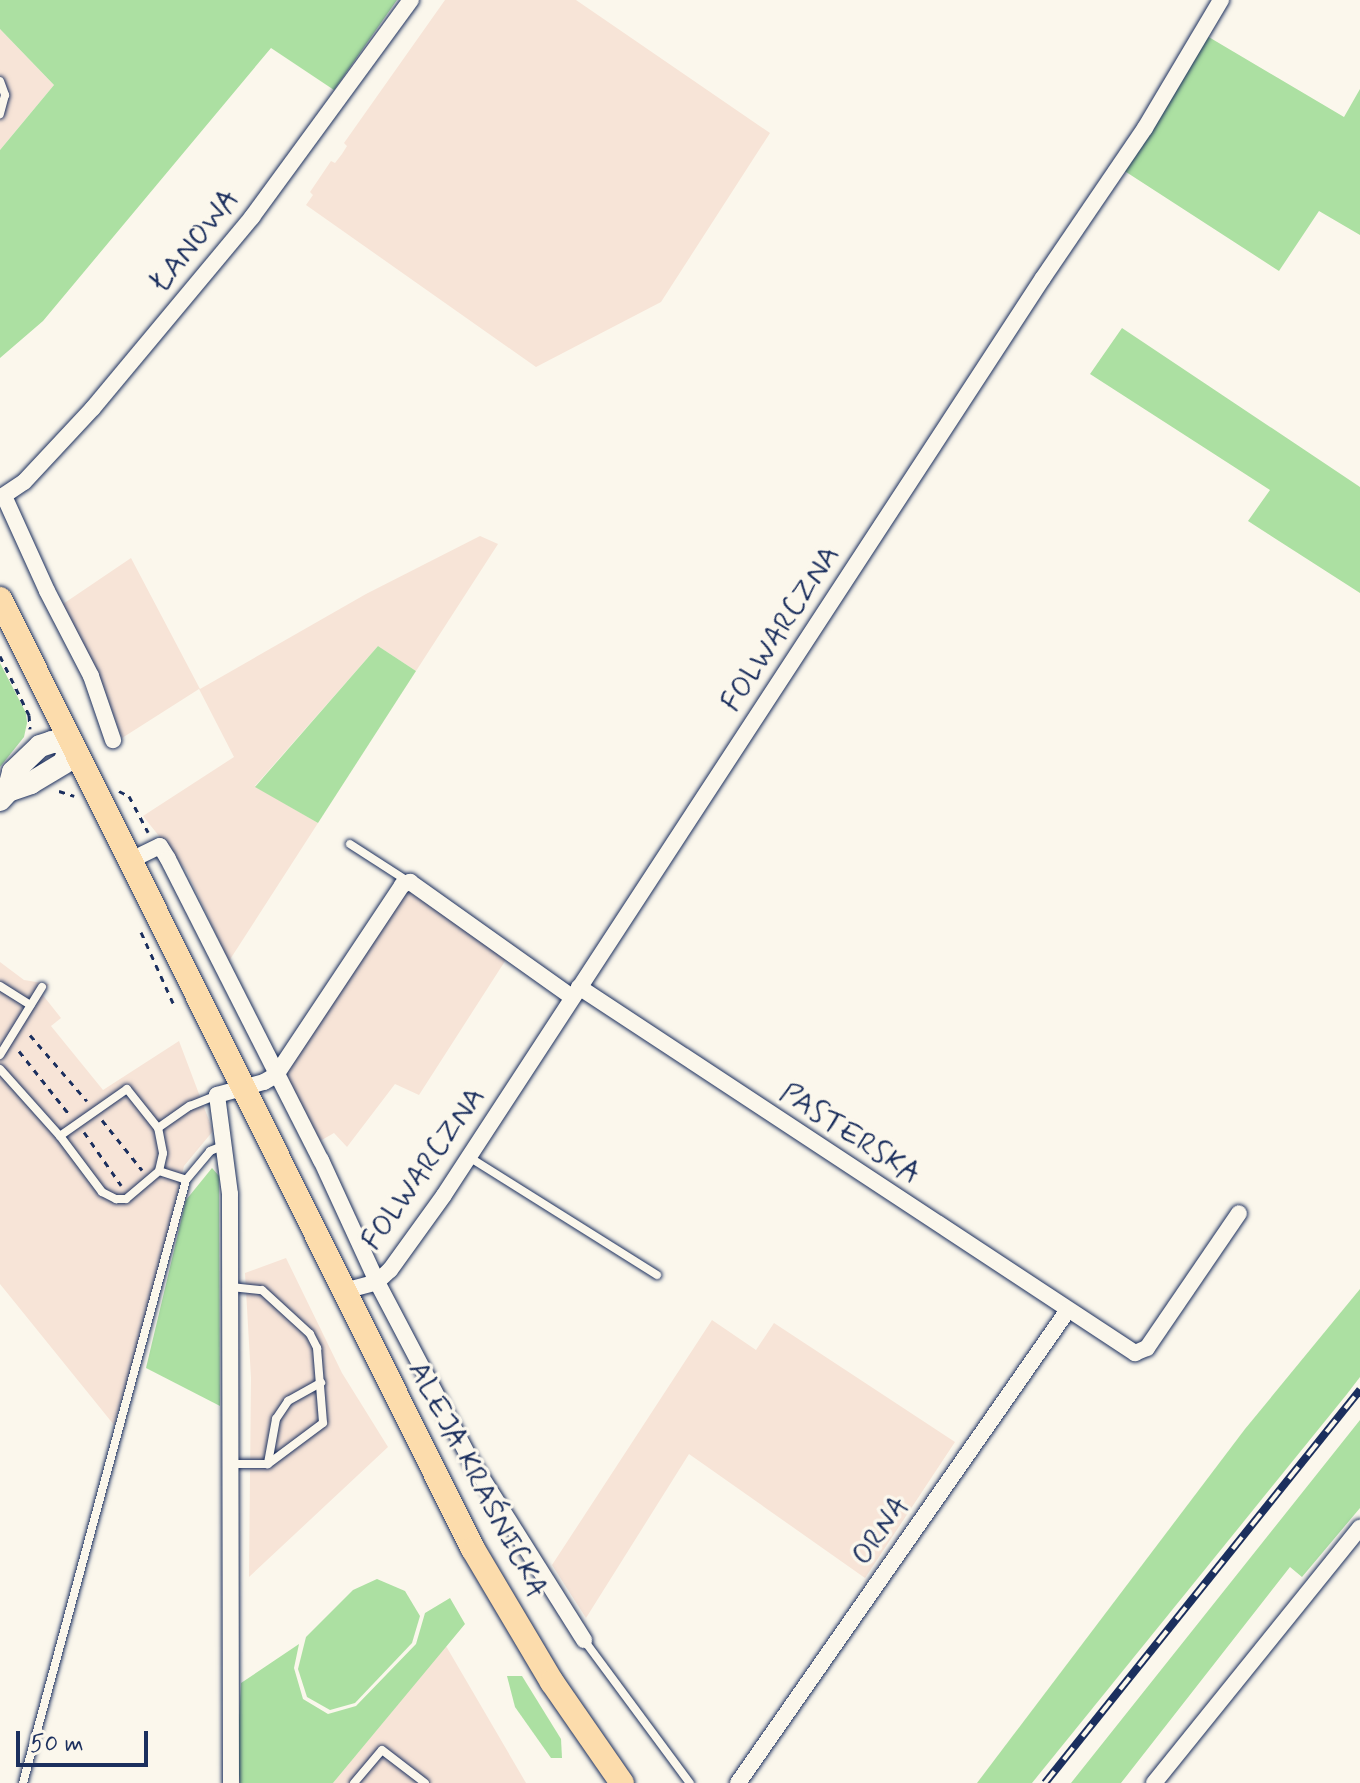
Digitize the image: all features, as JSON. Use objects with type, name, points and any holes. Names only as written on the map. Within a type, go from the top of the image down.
[{"type":"main road","points":[[0,599],[244,1088]]},
{"type":"main road","name":"ALEJA KRAŚNICKA","points":[[244,1088],[485,1571],[552,1682],[622,1783]]},
{"type":"street","name":"ŁANOWA","points":[[2,497],[24,482],[93,408],[254,215],[411,0]]},
{"type":"street","name":"FOLWARCZNA","points":[[377,1282],[400,1258],[469,1157],[712,788],[1016,317],[1131,149],[1221,0]]},
{"type":"street","points":[[2,497],[91,676],[113,740]]},
{"type":"street","points":[[4,796],[64,763],[72,742]]},
{"type":"street","points":[[131,860],[160,846],[377,1282],[470,1459],[584,1640]]},
{"type":"street","points":[[231,1783],[230,1287],[226,1144],[217,1095],[276,1075],[402,885],[410,882]]},
{"type":"street","name":"PASTERSKA","points":[[410,882],[1135,1353],[1147,1348],[1239,1213]]},
{"type":"street","points":[[344,1291],[377,1282]]},
{"type":"street","name":"ORNA","points":[[738,1783],[1068,1310]]},
{"type":"street","points":[[1154,1783],[1360,1528]]},
{"type":"lane","points":[[0,81],[5,95],[0,114]]},
{"type":"lane","points":[[350,844],[410,882]]},
{"type":"lane","points":[[0,986],[30,1005]]},
{"type":"lane","points":[[0,1055],[42,987]]},
{"type":"lane","points":[[0,1069],[60,1136],[102,1192],[116,1199],[126,1199],[159,1171],[163,1153],[158,1128],[127,1089],[60,1136]]},
{"type":"lane","points":[[158,1128],[190,1106],[217,1095]]},
{"type":"lane","points":[[23,1783],[186,1180],[210,1151],[226,1144]]},
{"type":"lane","points":[[469,1157],[657,1275]]},
{"type":"lane","points":[[159,1171],[186,1180]]},
{"type":"lane","points":[[230,1287],[262,1290],[310,1334],[317,1348],[323,1423],[268,1464],[232,1464]]},
{"type":"lane","points":[[268,1464],[276,1419],[288,1401],[321,1383]]},
{"type":"lane","points":[[584,1640],[690,1783]]},
{"type":"lane","points":[[354,1783],[382,1750],[425,1783]]},
{"type":"path","points":[[0,656],[29,715],[31,722],[26,739]]},
{"type":"path","points":[[20,1023],[96,1111],[149,1179]]},
{"type":"shaded area","points":[[445,0],[576,0],[770,133],[661,302],[536,367],[306,205],[313,195],[310,192],[331,161],[335,163],[342,154],[347,146],[344,143]]},
{"type":"shaded area","points":[[0,29],[54,85],[0,150]]},
{"type":"shaded area","points":[[480,536],[498,544],[416,671],[378,646],[255,786],[318,823],[229,961],[186,870],[143,816],[234,757],[199,689],[122,738],[103,686],[63,604],[131,558],[200,689],[366,594]]},
{"type":"shaded area","points":[[406,890],[507,958],[419,1095],[395,1084],[347,1147],[334,1133],[320,1141],[285,1073]]},
{"type":"shaded area","points":[[0,962],[24,980],[49,984],[42,994],[61,1018],[51,1026],[103,1090],[179,1041],[213,1131],[184,1166],[156,1284],[114,1425],[0,1284]]},
{"type":"shaded area","points":[[286,1258],[342,1373],[388,1447],[249,1577],[251,1378],[245,1273]]},
{"type":"shaded area","points":[[712,1320],[756,1350],[774,1323],[955,1442],[865,1578],[689,1454],[586,1618],[552,1565]]},
{"type":"shaded area","points":[[446,1646],[526,1783],[333,1783]]},
{"type":"green space","points":[[0,0],[397,0],[334,90],[271,48],[43,321],[0,358],[0,150],[54,85],[0,29]]},
{"type":"green space","points":[[1207,36],[1344,117],[1360,89],[1360,235],[1319,211],[1279,271],[1123,170]]},
{"type":"green space","points":[[1122,328],[1360,487],[1360,593],[1248,521],[1270,490],[1090,374]]},
{"type":"green space","points":[[378,646],[416,671],[318,823],[255,787]]},
{"type":"green space","points":[[0,663],[26,713],[27,723],[24,737],[0,767]]},
{"type":"green space","points":[[212,1168],[219,1176],[220,1406],[146,1368],[186,1200]]},
{"type":"green space","points":[[1360,1289],[1360,1377],[1347,1394],[1032,1783],[977,1783],[1245,1429]]},
{"type":"green space","points":[[1360,1420],[1360,1508],[1302,1577],[1290,1567],[1121,1783],[1071,1783]]},
{"type":"green space","points":[[377,1579],[405,1591],[420,1616],[412,1643],[355,1703],[330,1710],[307,1697],[298,1669],[306,1637],[353,1590]]},
{"type":"green space","points":[[450,1598],[465,1624],[333,1783],[240,1783],[237,1758],[241,1683],[299,1644],[294,1668],[303,1699],[328,1714],[356,1706],[416,1644],[425,1613]]},
{"type":"green space","points":[[507,1676],[522,1676],[561,1739],[562,1758],[551,1758],[515,1707]]},
{"type":"railway","points":[[1045,1783],[1360,1390]]}]
